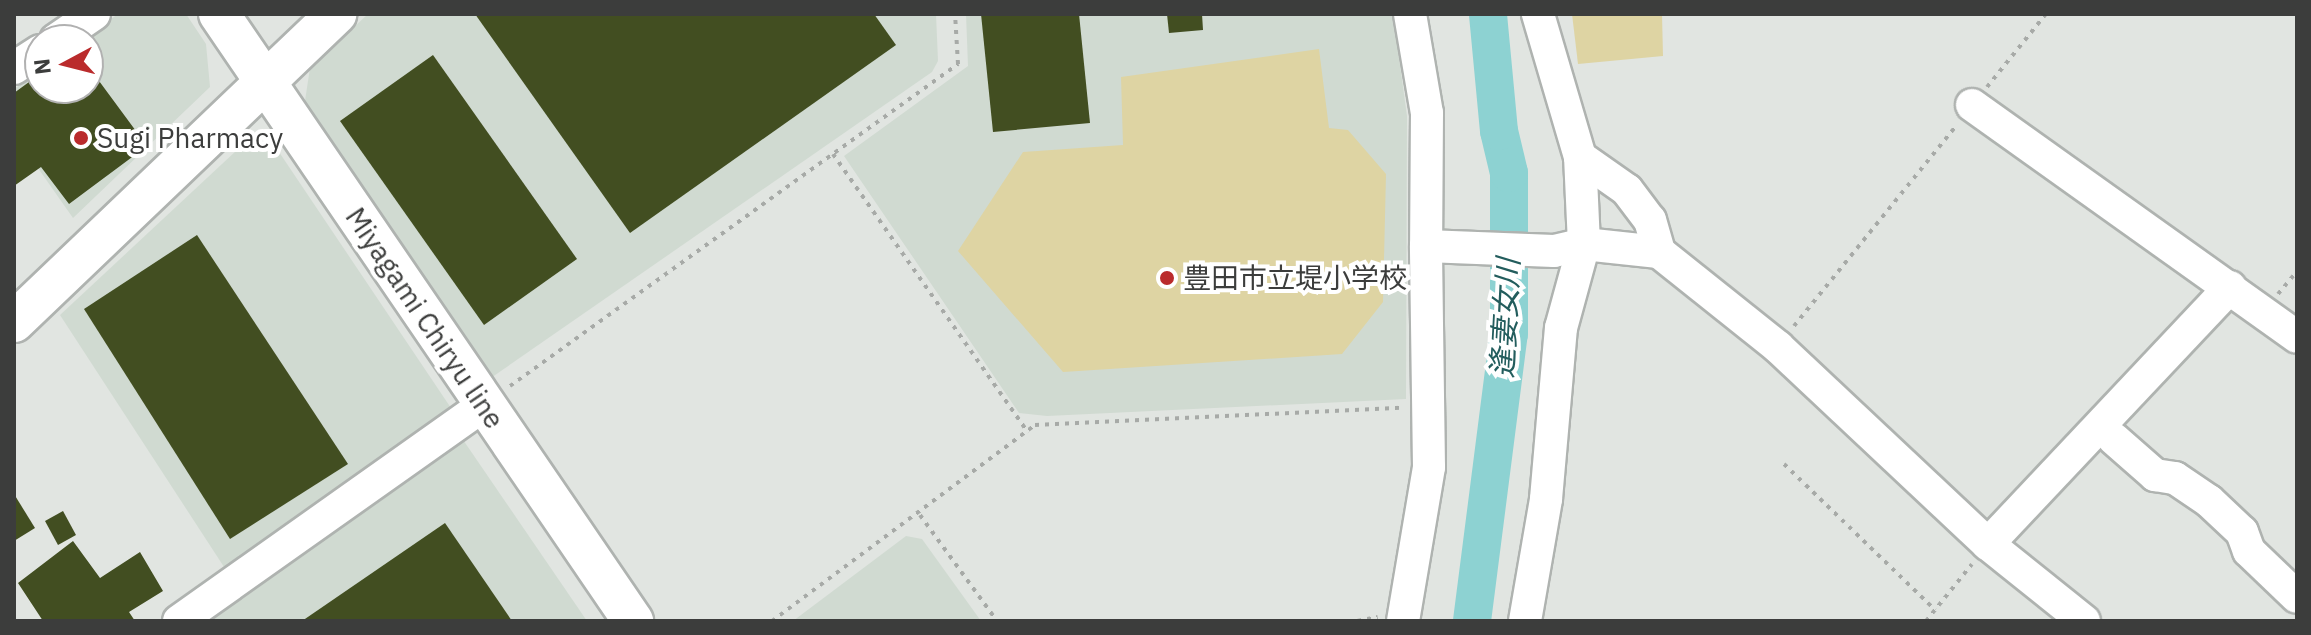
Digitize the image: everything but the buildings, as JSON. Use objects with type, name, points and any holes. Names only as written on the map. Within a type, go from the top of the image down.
[{"type":"main road","name":"Miyagami Chiryu line","points":[[219,14],[633,621]]},
{"type":"main road","points":[[14,322],[336,14]]},
{"type":"street","points":[[1403,621],[1429,467],[1428,407],[1436,246],[1427,113],[1410,14]]},
{"type":"street","points":[[1525,621],[1546,499],[1580,157],[1538,14]]},
{"type":"street","points":[[1972,105],[2297,337]]},
{"type":"street","points":[[1580,157],[1627,190],[1650,220],[1659,252]]},
{"type":"street","points":[[1436,246],[1569,247],[1659,252],[1778,347],[1988,544],[2084,621]]},
{"type":"street","points":[[1988,544],[2230,287]]},
{"type":"street","points":[[179,621],[484,405]]},
{"type":"street","points":[[2114,439],[2155,475],[2175,478],[2209,501],[2242,532],[2249,551],[2297,597]]},
{"type":"path","points":[[484,405],[958,64],[955,14]]},
{"type":"path","points":[[1778,347],[2046,14]]},
{"type":"path","points":[[833,154],[1028,433]]},
{"type":"path","points":[[772,621],[920,515],[1035,425],[1428,407]]},
{"type":"path","points":[[1784,464],[1935,610]]},
{"type":"path","points":[[920,515],[997,621]]},
{"type":"path","points":[[1926,621],[1988,544]]},
{"type":"shaded area","points":[[118,14],[186,14],[206,44],[210,87],[73,218],[14,134],[14,89],[24,82],[24,104],[104,104],[104,24]]},
{"type":"shaded area","points":[[368,14],[936,14],[938,61],[932,72],[485,382],[303,114],[310,68]]},
{"type":"shaded area","name":"豊田市立堤小学校","points":[[966,14],[1393,14],[1407,116],[1406,399],[1047,416],[1019,413],[844,156],[968,66]]},
{"type":"shaded area","points":[[1572,14],[1662,14],[1663,56],[1578,64]]},
{"type":"shaded area","points":[[1319,49],[1329,128],[1348,130],[1386,174],[1383,302],[1342,354],[1063,372],[958,251],[1023,152],[1123,145],[1121,77]]},
{"type":"shaded area","points":[[237,150],[279,152],[453,411],[226,570],[60,315]]},
{"type":"shaded area","points":[[457,431],[587,621],[193,621]]},
{"type":"shaded area","points":[[906,536],[922,539],[981,621],[793,621]]},
{"type":"waterway","name":"逢妻女川","points":[[1472,621],[1509,334],[1509,173],[1499,131],[1488,14]]},
{"type":"place","name":"Sugi Pharmacy","points":[[81,138]]},
{"type":"place","name":"豊田市立堤小学校","points":[[1167,278]]}]
